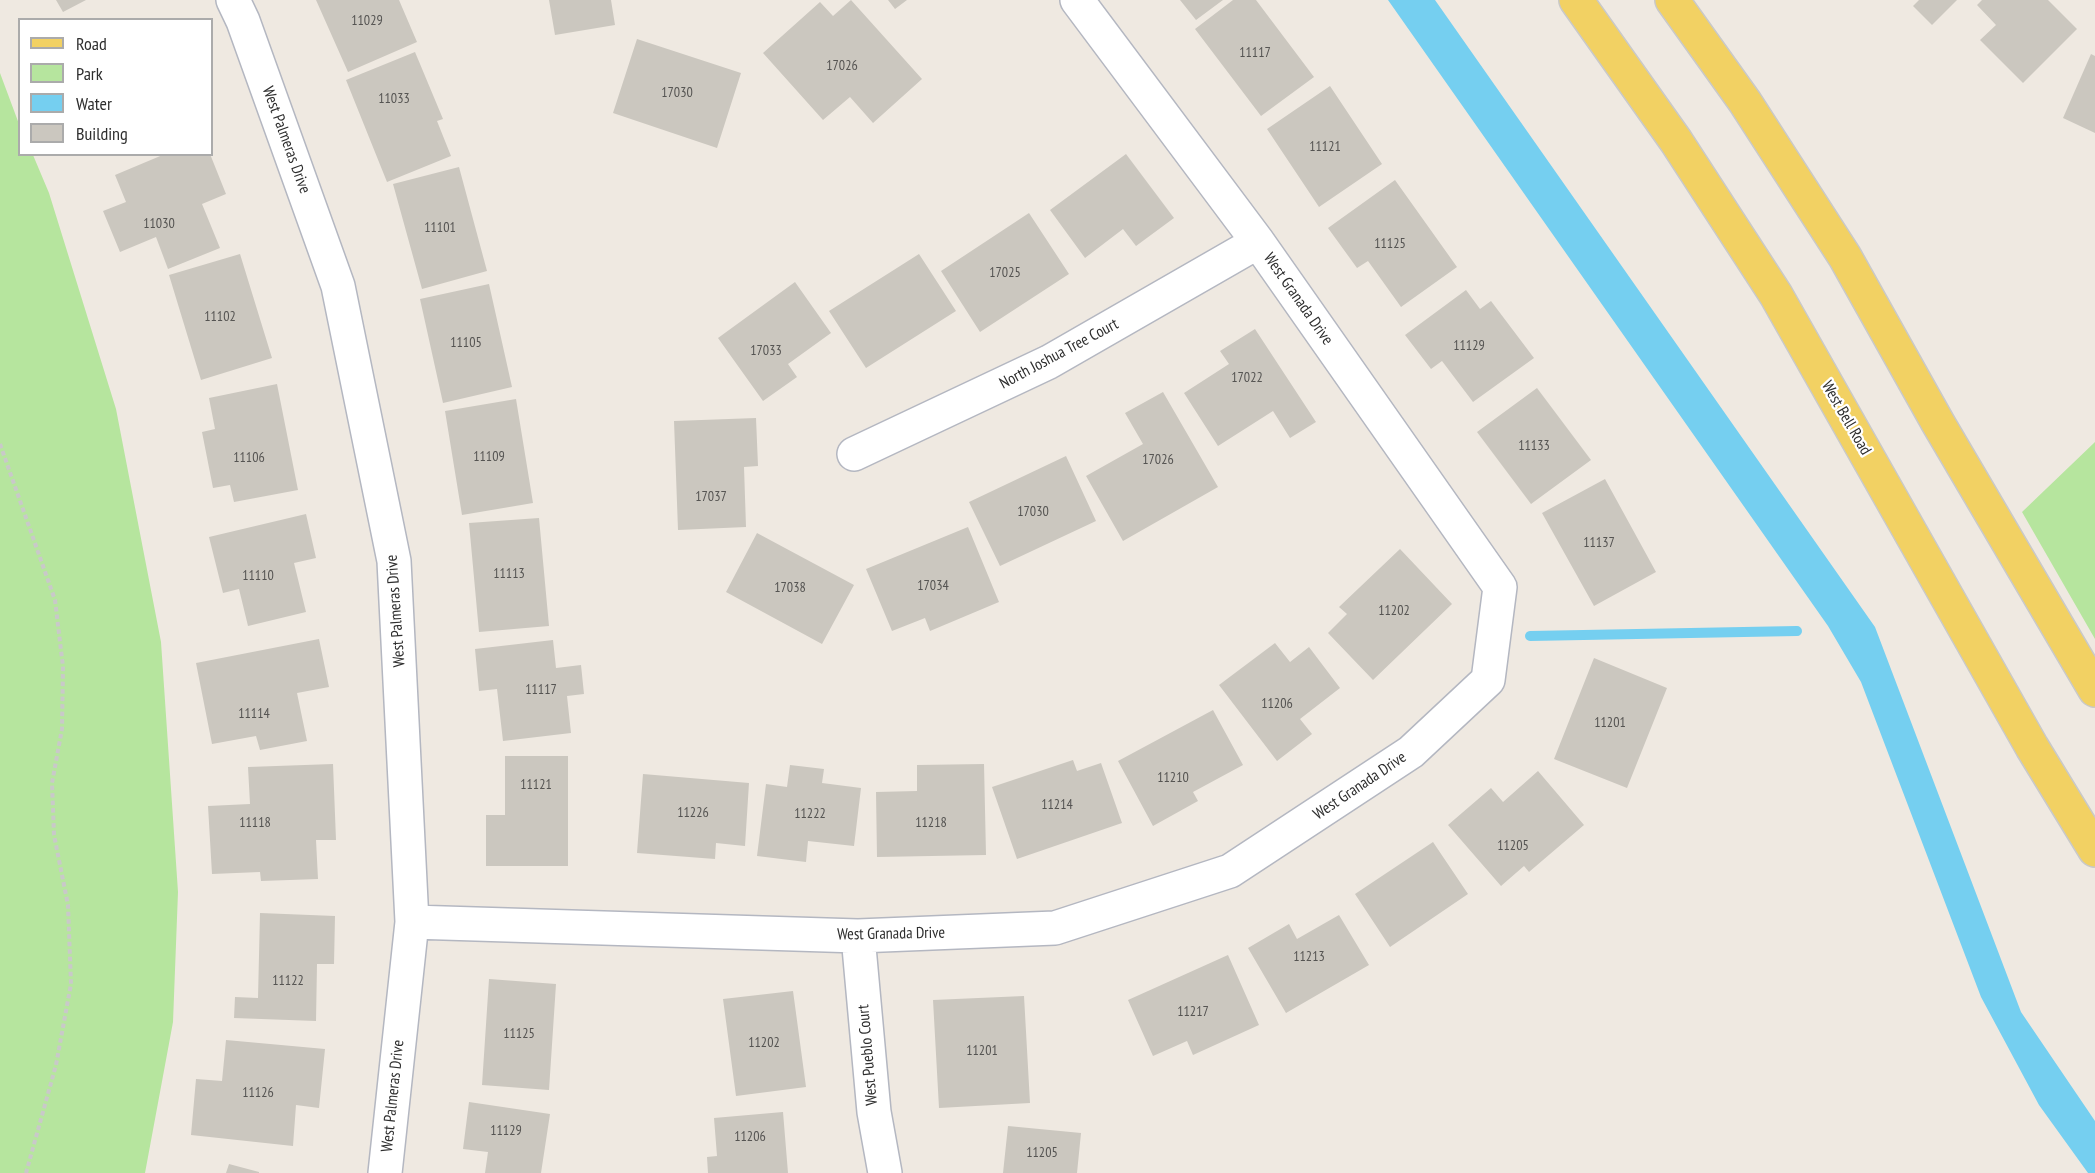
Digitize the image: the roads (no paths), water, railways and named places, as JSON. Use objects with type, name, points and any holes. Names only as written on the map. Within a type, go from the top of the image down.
[{"type":"main road","name":"West Bell Road","points":[[1576,0],[1676,141],[1776,295],[2032,747],[2095,850]]},
{"type":"main road","points":[[1672,0],[1745,102],[1845,257],[1950,443],[2095,690]]},
{"type":"street","name":"West Palmeras Drive","points":[[233,0],[243,21],[338,286],[394,561],[412,922],[385,1173]]},
{"type":"street","name":"West Granada Drive","points":[[412,922],[858,936],[1055,928],[1230,872],[1411,752],[1488,680],[1500,587],[1258,242],[1077,0]]},
{"type":"street","name":"North Joshua Tree Court","points":[[854,454],[1049,362],[1258,242]]},
{"type":"street","name":"West Pueblo Court","points":[[858,936],[874,1112],[885,1173]]},
{"type":"water","points":[[1388,0],[1435,0],[1875,627],[2021,1012],[2095,1121],[2095,1173],[2088,1173],[2039,1105],[1981,997],[1861,682],[1828,626]]},
{"type":"waterway","points":[[1530,636],[1797,631]]}]
